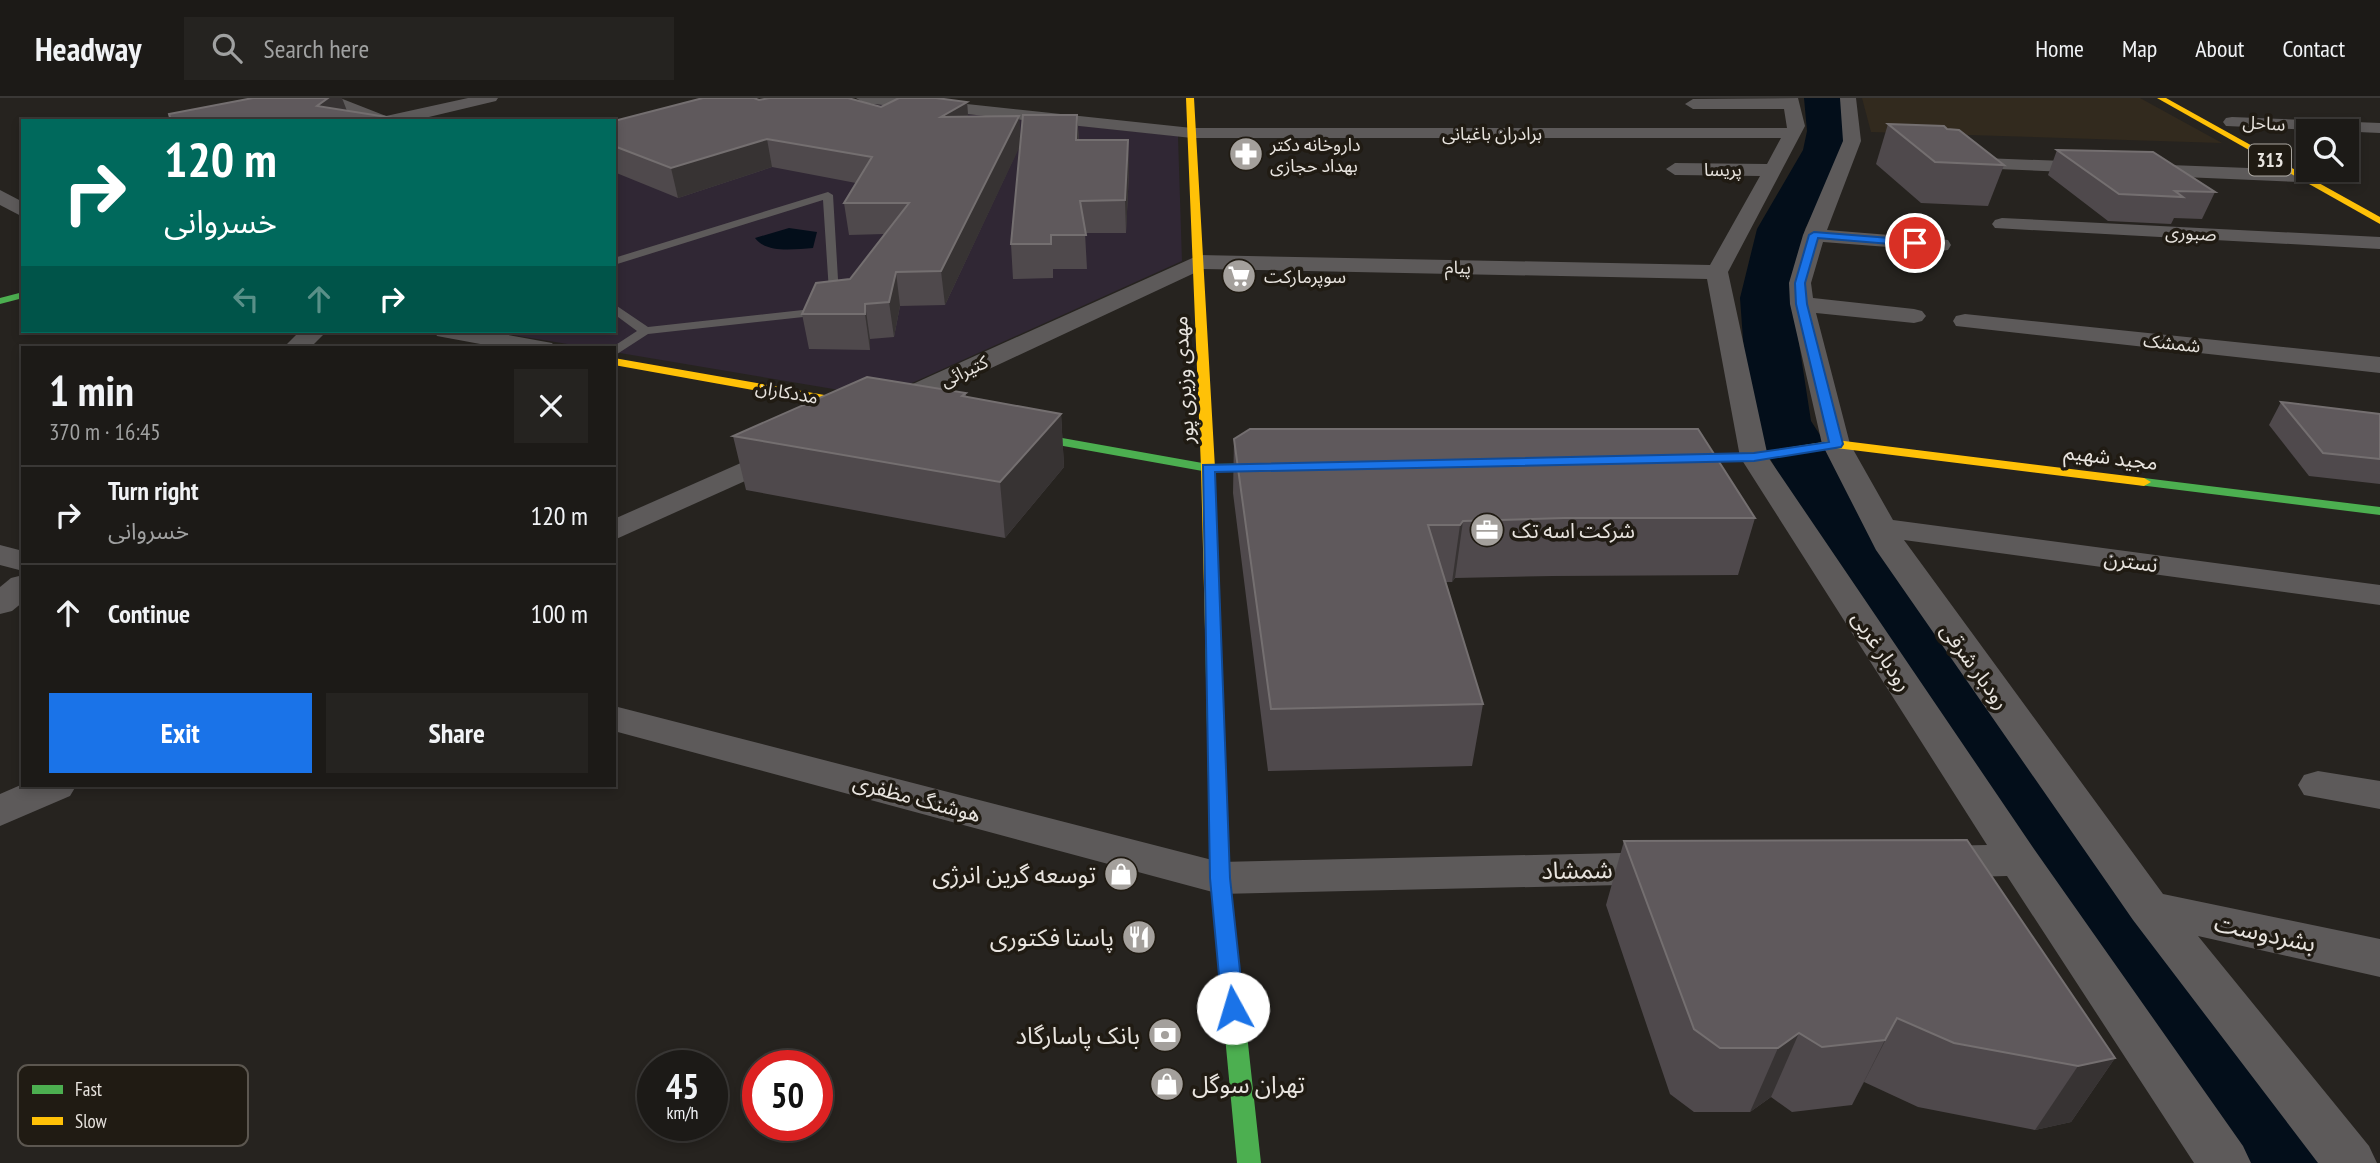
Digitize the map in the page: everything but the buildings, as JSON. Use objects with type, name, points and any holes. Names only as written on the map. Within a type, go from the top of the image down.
[{"type":"main road","name":"مهدی وزیری پور","points":[[1190,98],[1208,468],[1220,878],[1249,1163]]},
{"type":"main road","name":"313","points":[[2161,98],[2296,165]]},
{"type":"main road","name":"313","points":[[2189,98],[2296,164]]},
{"type":"main road","name":"313","points":[[2323,182],[2380,221]]},
{"type":"main road","name":"313","points":[[2343,182],[2380,202]]},
{"type":"main road","points":[[0,301],[21,296]]},
{"type":"main road","name":"مددکاران","points":[[616,361],[908,414]]},
{"type":"main road","points":[[990,429],[1208,468],[1305,466]]},
{"type":"main road","name":"مجید شهیم","points":[[1647,460],[1754,457],[1836,444],[2380,511]]},
{"type":"street","points":[[326,98],[377,119]]},
{"type":"street","points":[[397,119],[489,98]]},
{"type":"street","name":"برادران باغیانی","points":[[864,98],[1192,133],[1791,111]]},
{"type":"street","name":"رودبار شرقی","points":[[1848,98],[1852,141],[1814,235],[1800,283],[1802,304],[1836,444],[1892,550],[2149,908],[2350,1163]]},
{"type":"street","points":[[1693,104],[1791,111],[1771,170],[1717,272]]},
{"type":"street","name":"ساحل","points":[[2232,122],[2380,128]]},
{"type":"street","points":[[1941,162],[2296,169]]},
{"type":"street","name":"پریسا","points":[[1675,169],[1771,170]]},
{"type":"street","points":[[0,196],[21,210]]},
{"type":"street","name":"صبوری","points":[[2002,224],[2380,243]]},
{"type":"street","points":[[1814,235],[1940,245]]},
{"type":"street","name":"پیام","points":[[1199,262],[1717,272]]},
{"type":"street","name":"کتیرائی","points":[[843,427],[1199,262]]},
{"type":"street","name":"رودبار غربی","points":[[1717,272],[1754,457],[2019,860],[2224,1163]]},
{"type":"street","points":[[1802,304],[1914,316]]},
{"type":"street","name":"شمشک","points":[[1965,321],[2380,365]]},
{"type":"street","points":[[297,346],[314,333]]},
{"type":"street","points":[[457,333],[532,346]]},
{"type":"street","points":[[616,530],[805,444]]},
{"type":"street","name":"نسترن","points":[[1882,528],[2380,595]]},
{"type":"street","points":[[0,555],[21,560]]},
{"type":"street","points":[[0,604],[21,587]]},
{"type":"street","name":"هوشنگ مظفری","points":[[616,719],[1220,878]]},
{"type":"street","points":[[2318,785],[2380,795]]},
{"type":"street","points":[[0,811],[53,787]]},
{"type":"street","points":[[1895,863],[2019,860]]},
{"type":"street","name":"شمشاد","points":[[1220,878],[1702,867]]},
{"type":"street","name":"بشردوست","points":[[2149,908],[2380,958]]},
{"type":"lane","points":[[616,261],[828,195],[836,310],[645,331],[616,351]]},
{"type":"lane","points":[[616,309],[645,331]]},
{"type":"shaded area","points":[[791,98],[817,98],[1178,136],[1182,261],[881,397],[616,352],[616,346],[580,346],[501,333],[616,333],[616,146]]},
{"type":"shaded area","points":[[1862,98],[2140,98],[2222,143],[1871,132]]},
{"type":"water","points":[[789,228],[817,232],[813,248],[774,248],[755,238]]},
{"type":"waterway","points":[[1822,98],[1827,131],[1824,150],[1781,229],[1766,298],[1780,421],[1893,609],[2298,1163]]},
{"type":"traffic: fast","points":[[0,301],[21,296]]},
{"type":"traffic: fast","points":[[1012,433],[1208,468],[1285,467]]},
{"type":"traffic: fast","points":[[2144,482],[2380,511]]},
{"type":"traffic: fast","points":[[1213,629],[1220,878],[1249,1163]]},
{"type":"traffic: slow","points":[[1190,98],[1213,629]]},
{"type":"traffic: slow","points":[[2161,98],[2380,221]]},
{"type":"traffic: slow","points":[[616,361],[870,407]]},
{"type":"traffic: slow","points":[[1664,459],[1754,457],[1836,444],[2144,482]]},
{"type":"place","name":"داروخانه دکتر بهداد حجازی","points":[[1246,154]]},
{"type":"place","name":"سوپرمارکت","points":[[1239,276]]},
{"type":"place","name":"شرکت اسه تک","points":[[1487,530]]},
{"type":"place","name":"توسعه گرین انرژی","points":[[1121,874]]},
{"type":"place","name":"پاستا فکتورى","points":[[1139,937]]},
{"type":"place","name":"بانک پاسارگاد","points":[[1165,1035]]},
{"type":"place","name":"تهران سوگل","points":[[1167,1084]]},
{"type":"route","points":[[1233,1008],[1220,878],[1208,468],[1754,457],[1836,444],[1802,304],[1800,283],[1814,235],[1915,243]]}]
